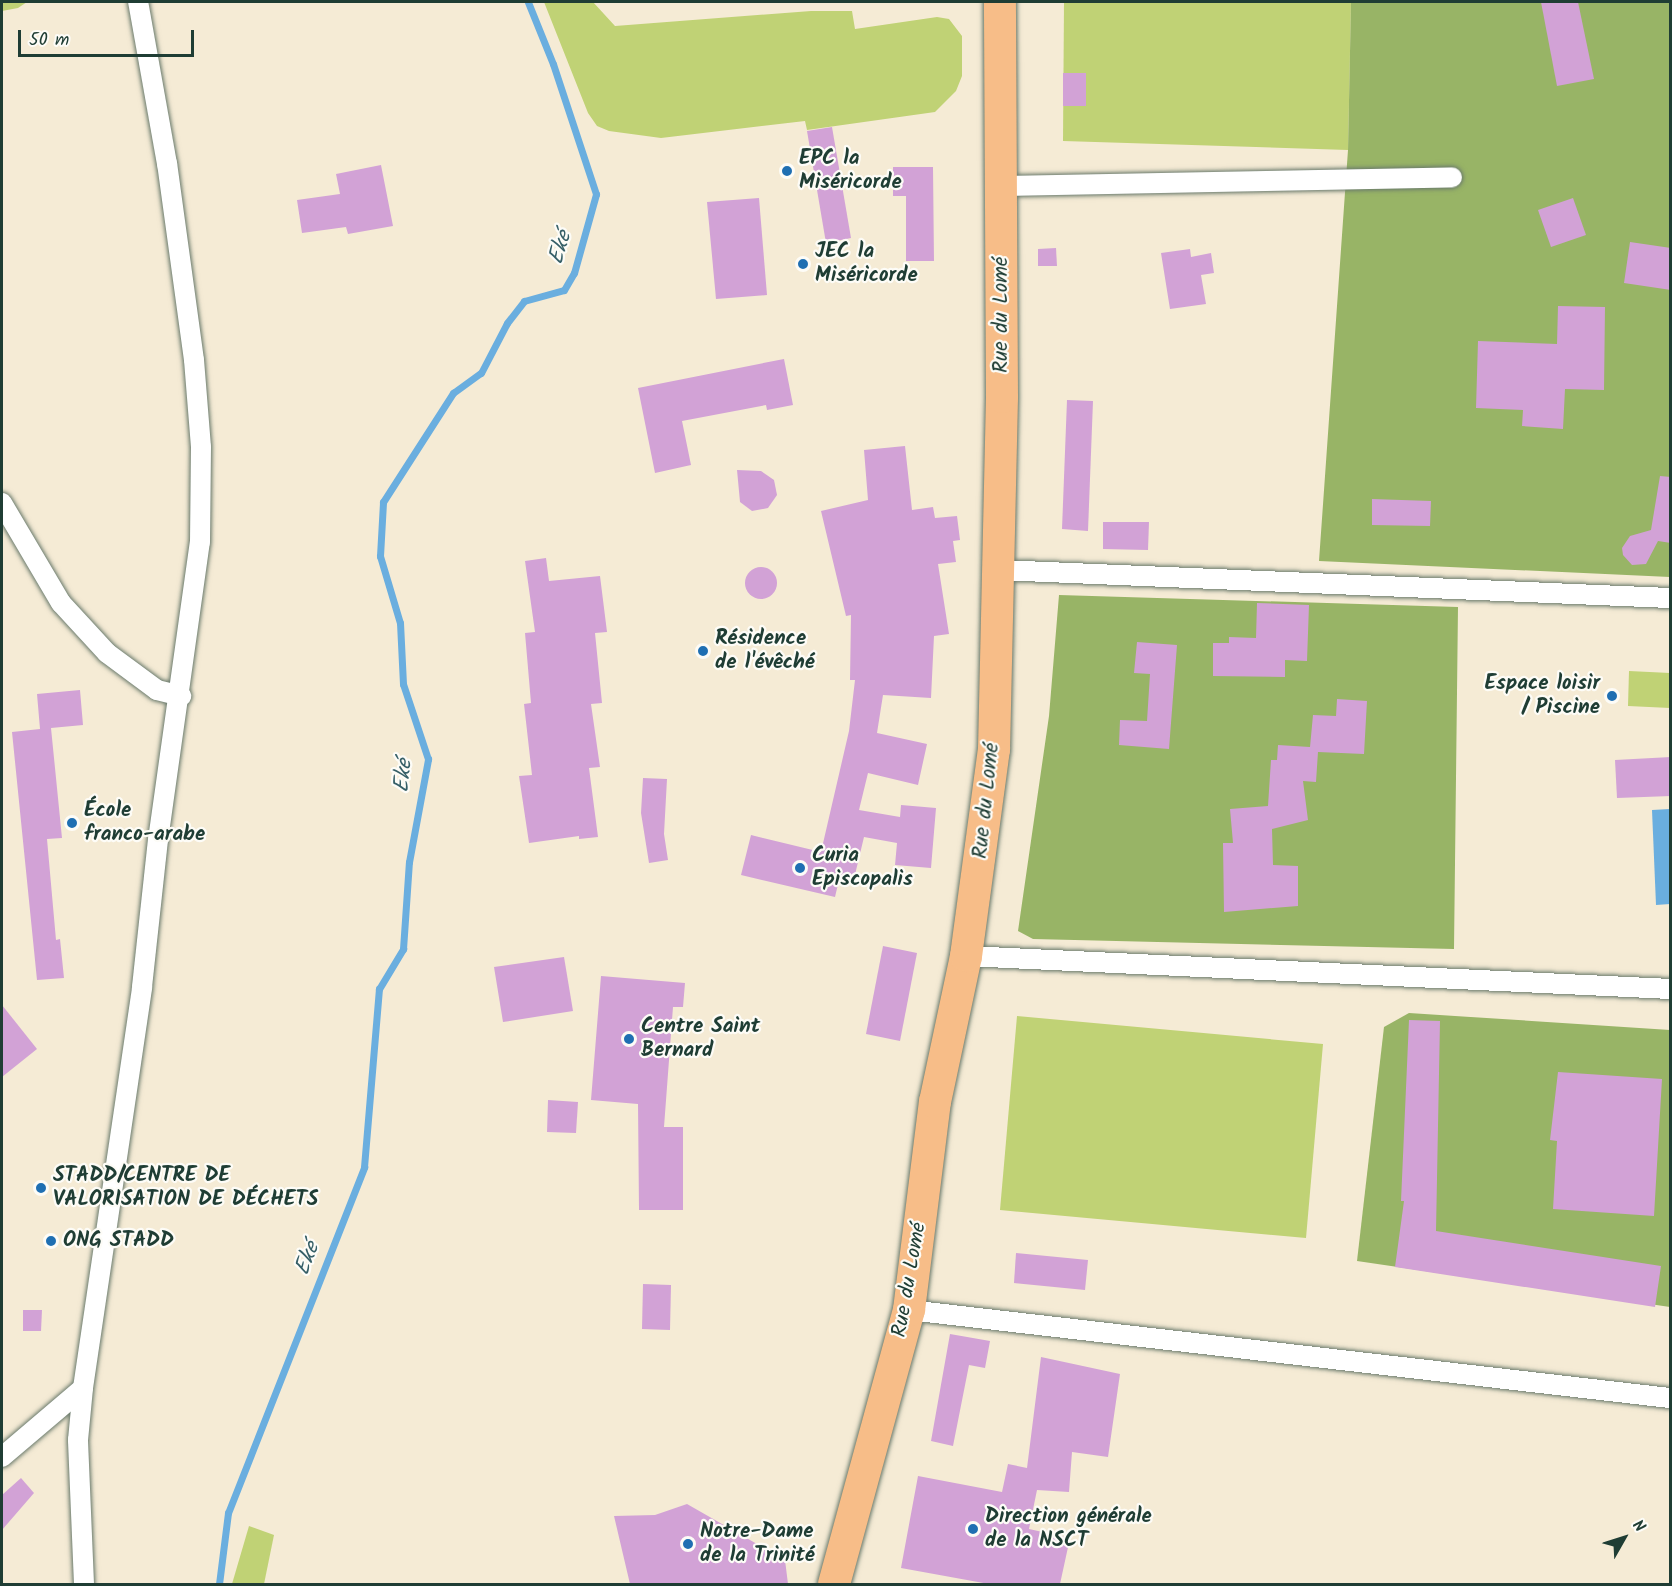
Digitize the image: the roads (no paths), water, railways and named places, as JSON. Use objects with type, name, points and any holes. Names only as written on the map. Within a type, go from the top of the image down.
[{"type":"main road","name":"Rue du Lomé","points":[[834,1584],[909,1310],[935,1102],[966,956],[994,750],[999,570],[1000,2]]},
{"type":"street","points":[[84,1584],[78,1440],[83,1388],[201,542],[201,447],[194,360],[168,176],[138,2]]},
{"type":"street","points":[[1001,186],[1452,177]]},
{"type":"street","points":[[2,503],[62,603],[107,653],[157,690],[181,696]]},
{"type":"street","points":[[999,570],[1671,598]]},
{"type":"street","points":[[966,956],[1671,988]]},
{"type":"street","points":[[909,1310],[1671,1398]]},
{"type":"street","points":[[2,1456],[83,1388]]},
{"type":"water","points":[[1670,809],[1670,904],[1656,905],[1652,810]]},
{"type":"waterway","name":"Eké","points":[[219,1584],[228,1513],[364,1167],[379,989],[403,949],[409,862],[428,759],[403,684],[400,623],[380,556],[383,502],[453,393],[481,373],[507,323],[524,301],[564,290],[574,273],[596,194],[553,64],[528,2]]},
{"type":"place","name":"EPC la Miséricorde","points":[[787,171]]},
{"type":"place","name":"JEC la Miséricorde","points":[[803,264]]},
{"type":"place","name":"Résidence de l'évêché","points":[[703,651]]},
{"type":"place","name":"Espace loisir / Piscine","points":[[1612,696]]},
{"type":"place","name":"École franco-arabe","points":[[72,823]]},
{"type":"place","name":"Curia Episcopalis","points":[[800,868]]},
{"type":"place","name":"Centre Saint Bernard","points":[[629,1039]]},
{"type":"place","name":"STADD/CENTRE DE VALORISATION DE DÉCHETS","points":[[41,1188]]},
{"type":"place","name":"ONG STADD","points":[[51,1241]]},
{"type":"place","name":"Direction générale de la NSCT","points":[[973,1529]]},
{"type":"place","name":"Notre-Dame de la Trinité","points":[[688,1544]]}]
